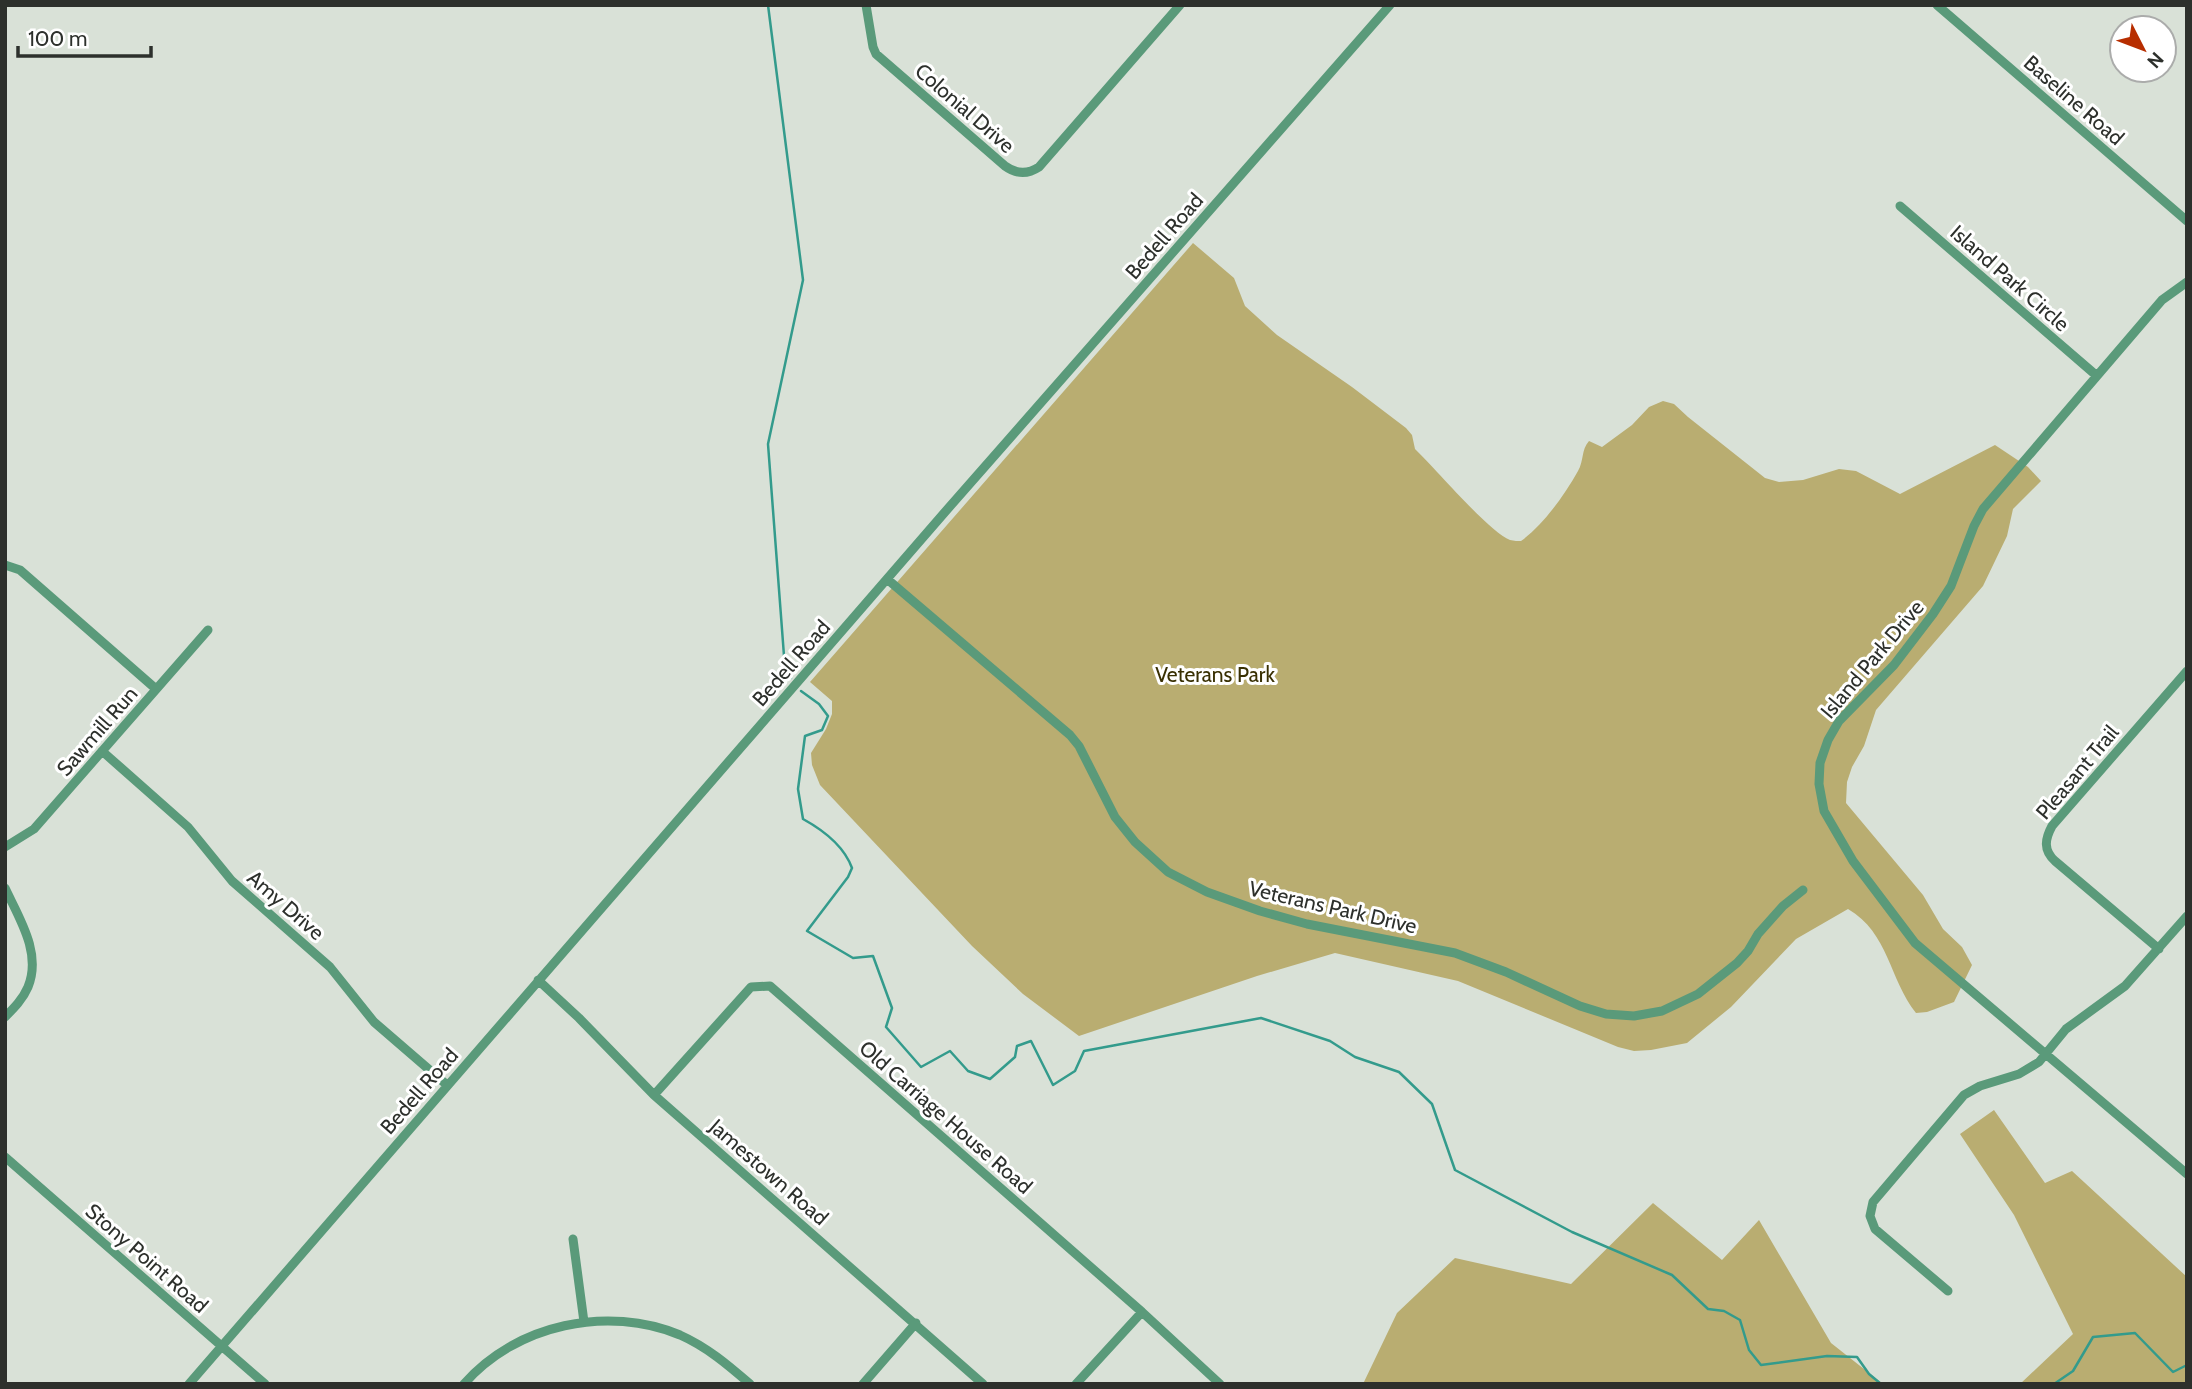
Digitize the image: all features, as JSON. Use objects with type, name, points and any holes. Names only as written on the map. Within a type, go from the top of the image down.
[{"type":"street","name":"Colonial Drive","points":[[866,5],[876,54],[1004,166],[1018,173],[1026,173],[1039,167],[1180,5]]},
{"type":"street","name":"Baseline Road","points":[[1937,5],[2187,221]]},
{"type":"street","name":"Bedell Road","points":[[189,1384],[1384,7]]},
{"type":"street","name":"Island Park Circle","points":[[1900,206],[2097,376]]},
{"type":"street","name":"Island Park Drive","points":[[2187,282],[2162,300],[1983,509],[1951,586],[1933,614],[1894,665],[1839,721],[1828,740],[1820,763],[1819,784],[1824,811],[1832,827],[1903,930],[1952,975],[2187,1174]]},
{"type":"street","points":[[5,565],[20,570],[156,689]]},
{"type":"street","name":"Veterans Park Drive","points":[[887,579],[1070,735],[1079,746],[1115,817],[1135,842],[1160,866],[1207,892],[1260,911],[1307,924],[1455,953],[1506,972],[1580,1006],[1606,1014],[1634,1016],[1662,1011],[1698,994],[1737,963],[1783,906],[1803,890]]},
{"type":"street","name":"Sawmill Run","points":[[5,847],[34,829],[208,630]]},
{"type":"street","name":"Pleasant Trail","points":[[2159,949],[2054,861],[2046,843],[2052,826],[2187,671]]},
{"type":"street","name":"Amy Drive","points":[[102,751],[188,827],[232,881],[330,967],[374,1022],[447,1085]]},
{"type":"street","points":[[5,888],[29,941],[32,966],[28,987],[22,999],[5,1017]]},
{"type":"street","points":[[1948,1291],[1875,1229],[1870,1216],[1873,1202],[1964,1095],[1980,1086],[2028,1070],[2047,1054],[2066,1029],[2125,986],[2187,916]]},
{"type":"street","name":"Jamestown Road","points":[[538,980],[654,1095],[983,1384]]},
{"type":"street","name":"Old Carriage House Road","points":[[654,1095],[751,987],[771,986],[1142,1312],[1220,1384]]},
{"type":"street","name":"Stony Point Road","points":[[5,1157],[265,1384]]},
{"type":"street","points":[[572,1239],[584,1322]]},
{"type":"street","points":[[1076,1384],[1142,1312]]},
{"type":"street","points":[[464,1384],[483,1366],[516,1343],[549,1330],[584,1322],[604,1321],[642,1324],[680,1335],[714,1354],[750,1384]]},
{"type":"street","points":[[863,1384],[916,1323]]},
{"type":"green space","name":"Veterans Park","points":[[1193,243],[1234,278],[1245,306],[1277,335],[1406,428],[1412,435],[1415,449],[1476,513],[1510,540],[1521,541],[1552,509],[1578,471],[1589,441],[1602,447],[1632,425],[1649,407],[1663,401],[1674,404],[1765,478],[1779,482],[1803,480],[1839,469],[1856,471],[1900,494],[1995,445],[2028,467],[2041,481],[2013,509],[2007,536],[1983,586],[1876,710],[1864,746],[1847,782],[1846,803],[1923,895],[1943,929],[1962,947],[1972,965],[1954,1002],[1916,1013],[1880,943],[1862,919],[1848,909],[1796,939],[1731,1007],[1687,1043],[1634,1051],[1618,1047],[1458,981],[1335,953],[1257,976],[1079,1036],[1023,994],[972,946],[820,785],[812,765],[811,753],[826,729],[832,714],[832,701],[810,682]]},
{"type":"green space","points":[[1994,1110],[2045,1183],[2072,1171],[2187,1277],[2187,1384],[2020,1384],[2073,1334],[2014,1215],[1960,1134]]},
{"type":"green space","points":[[1653,1203],[1722,1260],[1759,1220],[1831,1343],[1883,1384],[1363,1384],[1397,1313],[1455,1258],[1571,1284]]},
{"type":"waterway","points":[[768,5],[803,280],[768,444],[785,669],[791,678]]},
{"type":"waterway","points":[[801,691],[819,704],[828,716],[822,730],[805,736],[798,789],[803,819],[832,839],[852,868],[807,931],[853,958],[873,956],[892,1008],[886,1027],[921,1067],[950,1051],[968,1071],[990,1079],[1015,1057],[1017,1046],[1031,1041],[1053,1085],[1075,1071],[1084,1051],[1261,1018],[1330,1041],[1355,1057],[1399,1072],[1432,1104],[1455,1170],[1572,1232],[1672,1275],[1708,1309],[1724,1311],[1740,1320],[1749,1350],[1761,1365],[1827,1356],[1857,1357],[1869,1374],[1881,1384]]},
{"type":"waterway","points":[[2054,1384],[2073,1371],[2093,1337],[2135,1333],[2173,1372],[2187,1365]]}]
